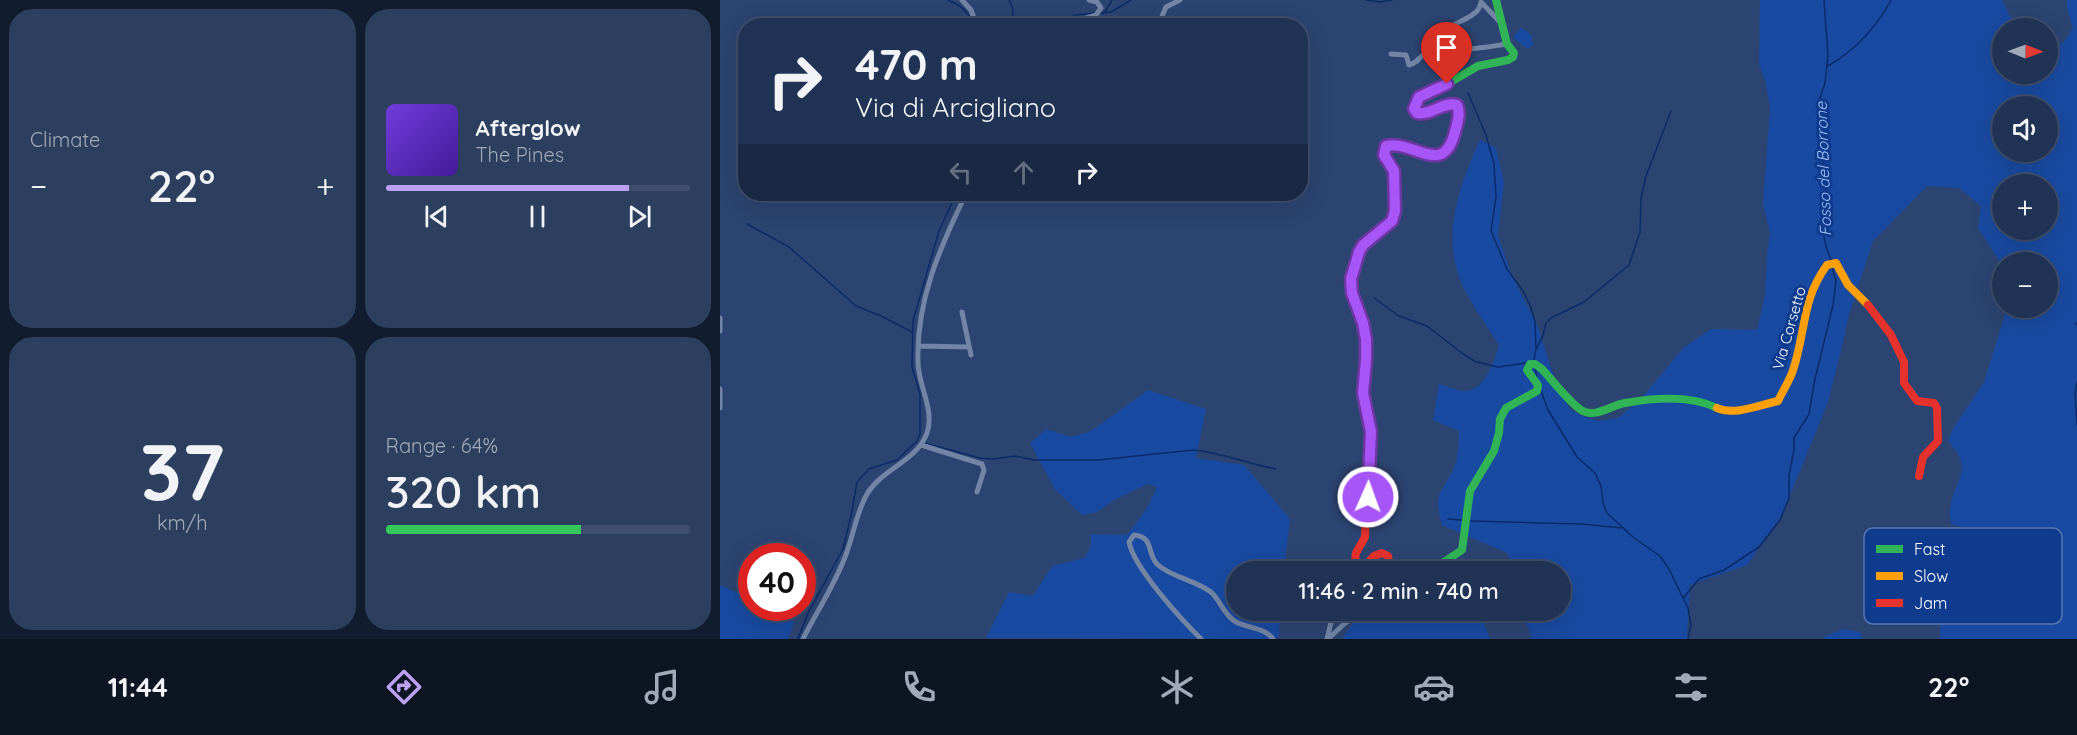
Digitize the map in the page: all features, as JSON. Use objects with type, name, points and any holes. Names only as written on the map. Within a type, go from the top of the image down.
[{"type":"street","points":[[962,0],[973,18]]},
{"type":"street","points":[[1085,18],[1096,15],[1101,8],[1097,2],[1089,0]]},
{"type":"street","points":[[1161,18],[1166,7],[1180,0]]},
{"type":"street","points":[[1355,561],[1365,537],[1371,432],[1363,393],[1367,354],[1365,332],[1352,293],[1351,279],[1363,245],[1392,221],[1395,211],[1394,171],[1384,155],[1386,146],[1393,145],[1437,155],[1445,153],[1452,144],[1459,114],[1457,105],[1450,104],[1422,114],[1417,113],[1414,109],[1419,97],[1478,66],[1512,58],[1514,53],[1507,44],[1496,0]]},
{"type":"street","points":[[1481,1],[1502,25]]},
{"type":"street","points":[[1446,57],[1442,49],[1447,30],[1456,22],[1476,12],[1481,1]]},
{"type":"street","points":[[1391,54],[1406,55],[1409,64],[1412,65],[1418,63],[1427,48],[1436,42],[1448,47],[1464,48],[1507,44]]},
{"type":"street","points":[[1436,90],[1457,68]]},
{"type":"street","points":[[803,639],[843,563],[869,492],[888,472],[914,453],[927,433],[929,420],[918,365],[923,305],[929,280],[945,237],[963,201]]},
{"type":"street","name":"Via Corsetto","points":[[1446,561],[1462,550],[1466,537],[1470,491],[1494,451],[1500,419],[1506,408],[1537,391],[1538,385],[1527,370],[1530,364],[1542,369],[1581,410],[1590,413],[1623,403],[1663,399],[1705,402],[1722,410],[1736,410],[1778,401],[1794,368],[1807,303],[1819,276],[1836,263],[1848,285],[1870,306],[1891,335],[1904,362],[1904,383],[1917,401],[1934,403],[1938,408],[1938,441],[1923,457],[1919,476]]},
{"type":"street","points":[[962,312],[971,355]]},
{"type":"street","points":[[720,318],[720,331]]},
{"type":"street","points":[[918,346],[969,346]]},
{"type":"street","points":[[720,389],[720,408]]},
{"type":"street","points":[[921,445],[982,464],[984,468],[977,492]]},
{"type":"street","points":[[1201,639],[1164,598],[1131,554],[1129,542],[1134,536],[1142,536],[1148,542],[1152,556],[1159,566],[1212,593],[1229,617],[1238,623],[1269,633],[1273,639]]},
{"type":"street","points":[[1370,561],[1374,556],[1382,553],[1388,556],[1389,561]]},
{"type":"street","points":[[1328,639],[1332,621]]},
{"type":"street","points":[[1328,639],[1348,621]]},
{"type":"shaded area","points":[[1760,0],[2002,0],[2011,18],[1992,18],[1992,84],[2058,84],[2058,45],[2063,43],[2073,28],[2067,0],[2077,0],[2077,639],[1940,639],[1940,624],[2062,624],[2062,528],[1965,528],[1951,524],[1952,499],[1962,468],[1961,460],[1948,441],[1953,429],[1984,382],[2004,318],[2058,318],[2058,252],[1994,252],[1978,228],[1981,206],[1959,188],[1927,186],[1873,241],[1848,318],[1828,402],[1782,515],[1747,565],[1690,585],[1687,639],[1532,639],[1526,621],[1571,621],[1571,561],[1511,561],[1507,553],[1442,525],[1438,500],[1454,468],[1459,431],[1433,420],[1439,384],[1460,391],[1474,389],[1488,373],[1499,345],[1461,282],[1455,264],[1453,246],[1453,228],[1460,192],[1480,140],[1496,148],[1504,182],[1498,236],[1513,278],[1538,327],[1557,386],[1570,409],[1582,416],[1599,421],[1618,418],[1640,400],[1683,348],[1711,329],[1757,330],[1765,295],[1770,233],[1763,204],[1770,108],[1765,80],[1759,65]]},
{"type":"shaded area","points":[[1521,27],[1533,37],[1531,40],[1534,43],[1528,49],[1513,38]]},
{"type":"shaded area","points":[[1148,390],[1206,409],[1196,458],[1244,465],[1290,519],[1285,561],[1226,561],[1226,621],[1280,621],[1279,636],[1275,639],[986,638],[1009,592],[1033,596],[1052,566],[1084,558],[1091,546],[1091,534],[1127,535],[1147,508],[1157,487],[1148,484],[1114,500],[1097,512],[1082,515],[1055,489],[1030,443],[1046,429],[1071,437],[1091,431]]},
{"type":"shaded area","points":[[720,585],[738,593],[738,621],[793,621],[794,623],[788,639],[720,639]]},
{"type":"shaded area","points":[[1355,621],[1483,621],[1490,639],[1344,639],[1344,635]]},
{"type":"shaded area","points":[[1843,629],[1860,632],[1862,639],[1825,639],[1824,637]]},
{"type":"waterway","points":[[948,0],[957,4],[970,18]]},
{"type":"waterway","points":[[1009,0],[1013,9],[1012,18]]},
{"type":"waterway","points":[[1105,12],[1112,0]]},
{"type":"waterway","points":[[1101,13],[1111,12],[1131,0]]},
{"type":"waterway","points":[[1366,0],[1380,2],[1392,0]]},
{"type":"waterway","name":"Fosso del Borrone","points":[[1824,0],[1828,55],[1825,83],[1818,104],[1825,185],[1822,223],[1824,239],[1831,260]]},
{"type":"waterway","points":[[1828,66],[1864,38],[1879,20],[1891,0]]},
{"type":"waterway","points":[[1068,18],[1096,13]]},
{"type":"waterway","points":[[1468,93],[1486,135],[1494,164],[1496,197],[1491,231],[1507,269],[1530,305],[1535,322],[1534,360]]},
{"type":"waterway","points":[[1537,348],[1546,323],[1551,318],[1584,302],[1629,265],[1640,232],[1641,198],[1646,176],[1671,111]]},
{"type":"waterway","points":[[798,639],[808,613],[843,549],[857,482],[869,469],[897,460],[917,441],[920,434],[920,394],[912,367],[913,321],[939,231],[953,201]]},
{"type":"waterway","points":[[747,224],[789,247],[856,306],[912,332]]},
{"type":"waterway","name":"Fosso del Borrone","points":[[1684,597],[1699,579],[1724,570],[1759,547],[1780,520],[1789,498],[1789,475],[1794,438],[1809,414],[1833,305],[1836,280],[1832,268]]},
{"type":"waterway","points":[[1374,298],[1399,316],[1427,326],[1476,362],[1498,367],[1526,363]]},
{"type":"waterway","points":[[1535,368],[1537,378]]},
{"type":"waterway","points":[[2077,382],[2075,393],[2077,425]]},
{"type":"waterway","points":[[1541,391],[1548,410],[1577,457],[1595,473],[1601,486],[1607,513],[1634,538],[1660,556],[1669,569],[1688,608],[1691,625],[1688,639]]},
{"type":"waterway","points":[[924,443],[980,458],[994,459],[1015,456],[1035,460],[1098,460],[1193,450],[1276,469]]},
{"type":"waterway","points":[[1448,519],[1462,520]]},
{"type":"waterway","points":[[1470,521],[1582,524],[1621,528]]},
{"type":"traffic: fast","points":[[1454,134],[1459,115],[1457,105],[1450,104],[1419,114],[1414,109],[1417,98],[1478,66],[1513,57],[1514,53],[1507,44],[1496,0]]},
{"type":"traffic: fast","points":[[1446,561],[1462,550],[1470,491],[1494,451],[1500,419],[1506,408],[1537,391],[1538,385],[1527,370],[1530,364],[1535,364],[1542,369],[1571,402],[1586,412],[1597,412],[1625,403],[1660,399],[1684,399],[1717,408]]},
{"type":"traffic: slow","points":[[1364,378],[1366,339],[1352,293],[1351,279],[1359,251],[1392,221],[1395,211],[1394,171],[1384,155],[1386,146],[1397,146],[1434,154],[1448,146],[1454,134]]},
{"type":"traffic: slow","points":[[1717,408],[1731,411],[1778,401],[1793,371],[1813,290],[1827,265],[1836,263],[1848,285],[1868,305]]},
{"type":"traffic: jam","points":[[1868,305],[1891,335],[1904,362],[1904,383],[1917,401],[1934,403],[1937,408],[1938,441],[1923,457],[1919,476]]},
{"type":"traffic: jam","points":[[1355,561],[1356,553],[1365,537],[1371,431],[1363,393],[1364,378]]},
{"type":"traffic: jam","points":[[1370,561],[1374,556],[1382,553],[1388,556],[1389,561]]},
{"type":"route","points":[[1368,497],[1371,432],[1363,393],[1367,348],[1363,323],[1352,293],[1352,273],[1355,260],[1363,245],[1392,221],[1395,211],[1394,171],[1384,155],[1386,146],[1393,145],[1433,155],[1445,153],[1451,147],[1459,117],[1457,105],[1450,104],[1422,114],[1417,113],[1414,109],[1419,97],[1447,84]]}]
